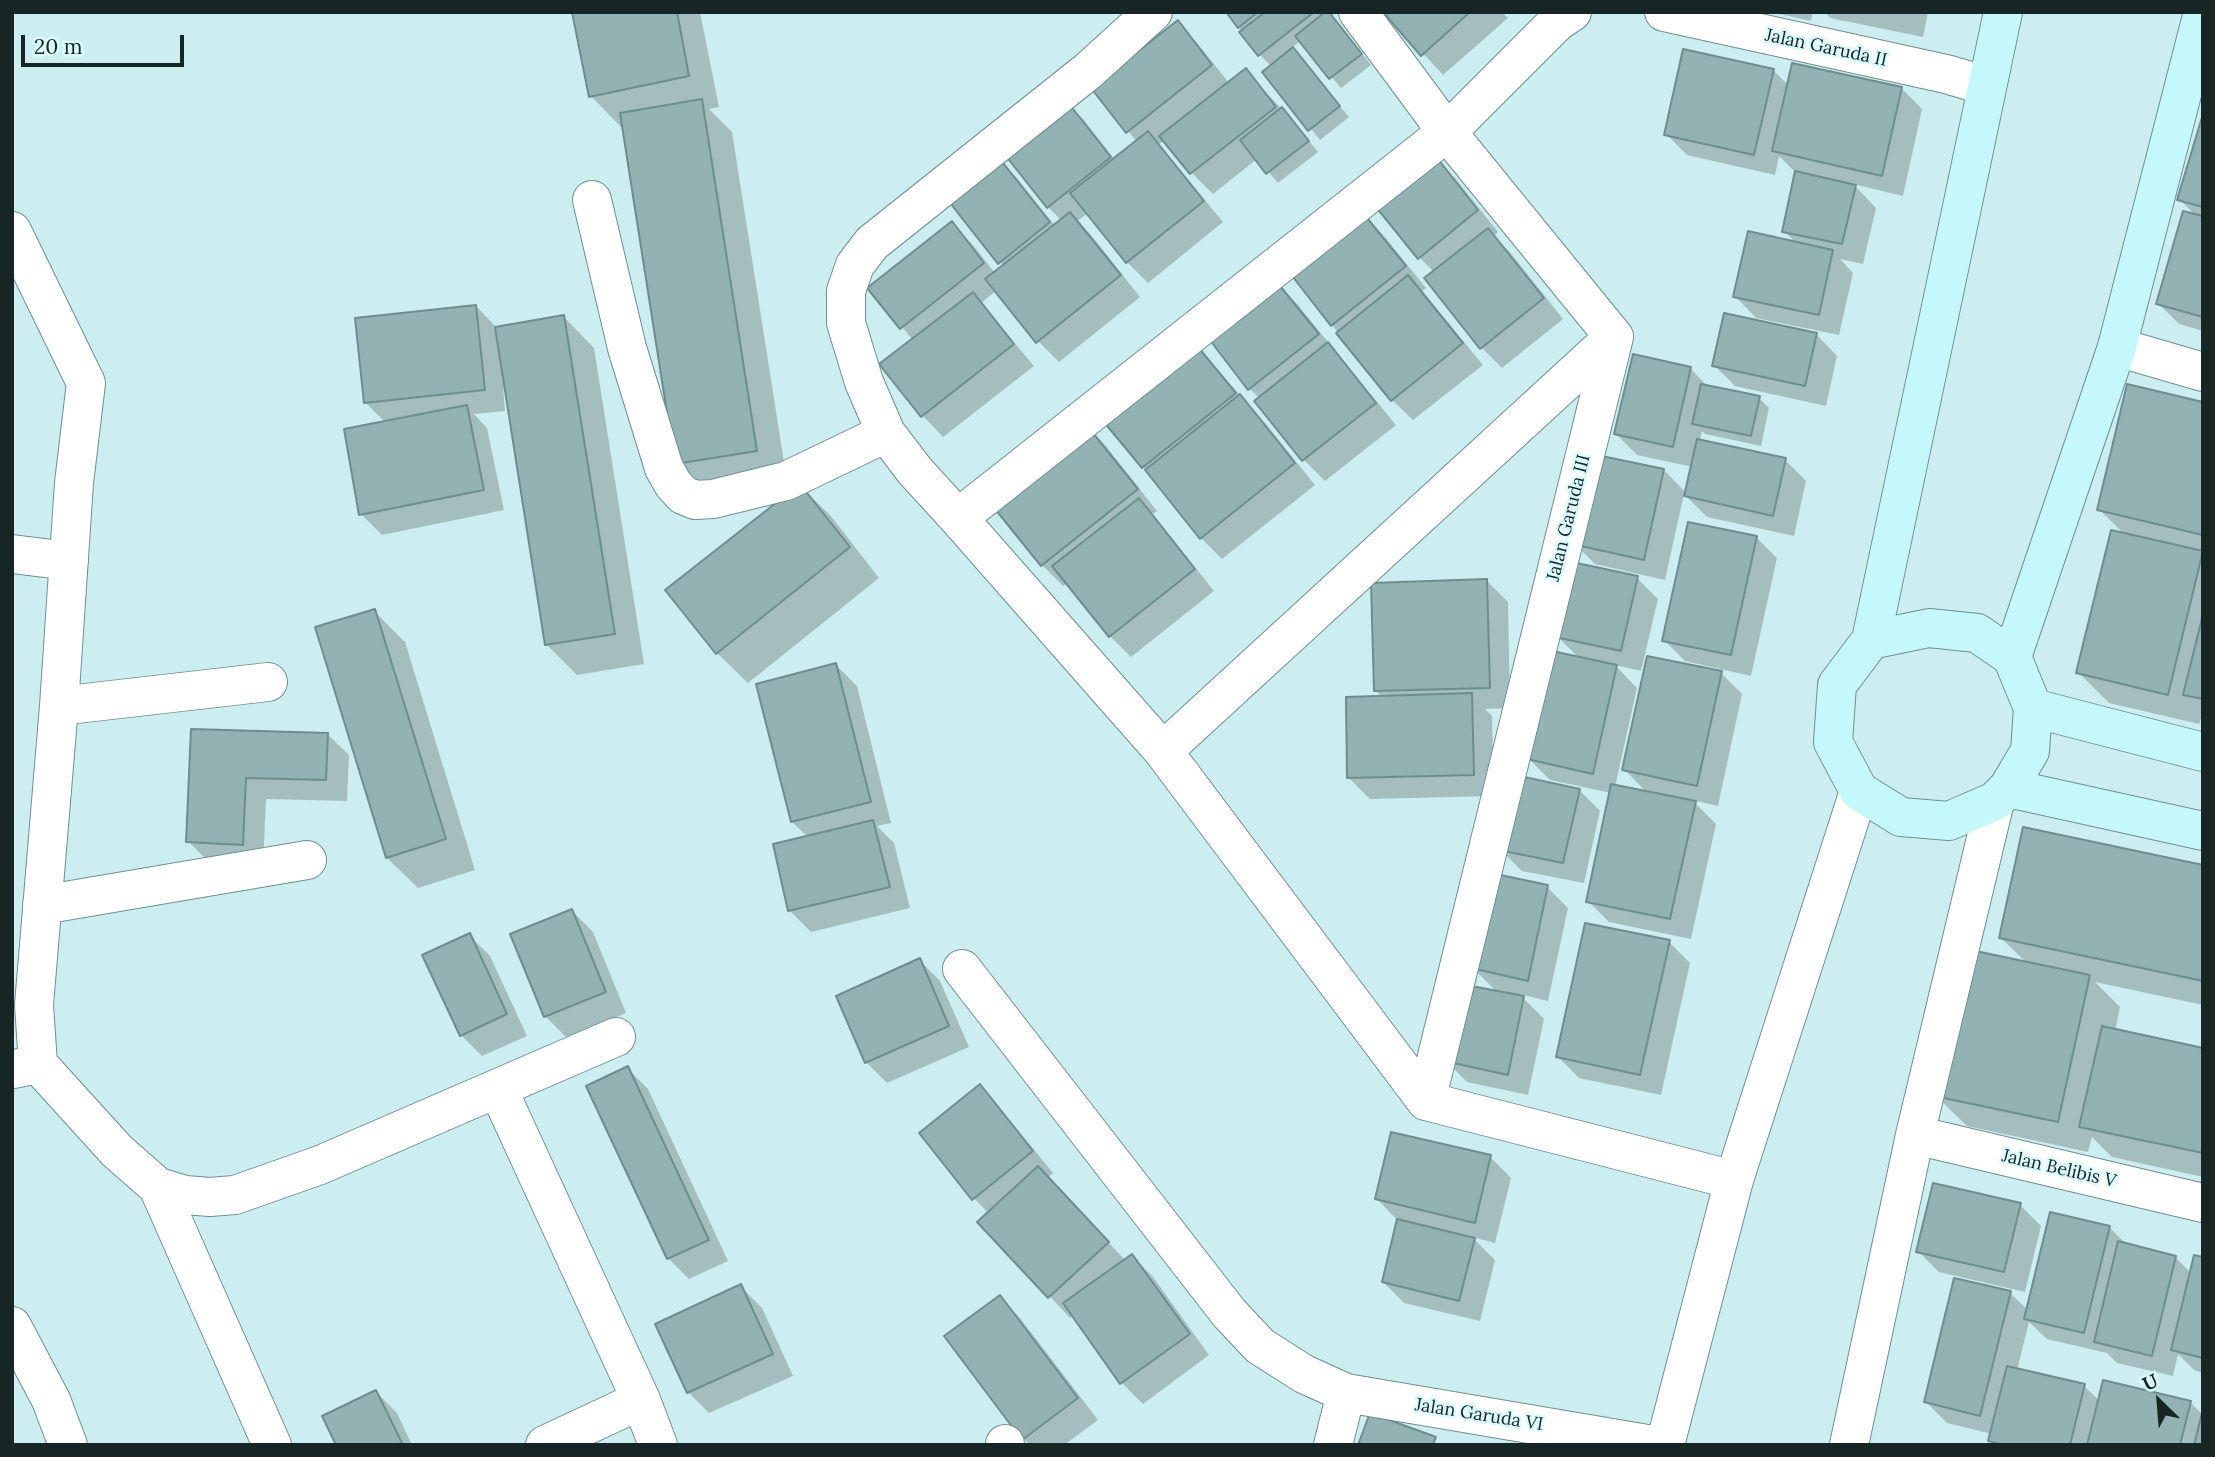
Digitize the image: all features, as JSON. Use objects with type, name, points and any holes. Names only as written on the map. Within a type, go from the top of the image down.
[{"type":"street","points":[[1153,12],[1088,71],[872,243],[855,265],[846,291],[846,323],[864,382],[886,433],[915,471],[1163,751],[1426,1101],[1734,1180]]},
{"type":"street","points":[[1163,751],[1614,337],[1447,132],[1358,12]]},
{"type":"street","points":[[958,518],[1447,132],[1557,22],[1572,12]]},
{"type":"street","name":"Jalan Garuda II","points":[[1664,12],[1946,74],[1987,86]]},
{"type":"street","points":[[2003,12],[1871,640],[1837,685],[1833,742],[1859,791],[1901,817],[1950,821],[2001,794],[2203,831]]},
{"type":"street","points":[[2012,657],[2117,347],[2203,12]]},
{"type":"street","points":[[592,200],[614,299],[635,375],[664,468],[683,495],[695,500],[712,499],[786,481],[886,433]]},
{"type":"street","points":[[12,231],[86,383],[74,483],[42,905],[23,1002],[25,1067],[158,1187],[185,1195],[210,1197],[235,1195],[320,1166],[616,1037]]},
{"type":"street","name":"Jalan Garuda III","points":[[1426,1101],[1614,337]]},
{"type":"street","points":[[2117,347],[2203,372]]},
{"type":"street","points":[[12,554],[69,561]]},
{"type":"street","points":[[1849,1445],[1915,1135],[2001,794],[2030,751],[2033,708],[2012,657],[1977,633],[1928,628],[1871,640]]},
{"type":"street","points":[[59,706],[268,682]]},
{"type":"street","points":[[2033,708],[2203,752]]},
{"type":"street","points":[[1665,1445],[1734,1180],[1859,791]]},
{"type":"street","points":[[42,905],[307,860]]},
{"type":"street","name":"Jalan Garuda VI","points":[[962,969],[1229,1313],[1260,1346],[1304,1374],[1346,1393],[1654,1445]]},
{"type":"street","points":[[498,1088],[641,1400],[658,1445]]},
{"type":"street","name":"Jalan Belibis V","points":[[1915,1135],[2203,1203]]},
{"type":"street","points":[[158,1187],[272,1445]]},
{"type":"street","points":[[12,1326],[51,1400],[68,1445]]},
{"type":"street","points":[[1333,1445],[1346,1393]]},
{"type":"street","points":[[545,1445],[641,1400]]},
{"type":"building","points":[[572,12],[677,12],[689,76],[589,97]]},
{"type":"building","points":[[1226,12],[1258,12],[1238,28]]},
{"type":"building","points":[[1265,12],[1314,12],[1258,56],[1239,32]]},
{"type":"building","points":[[1325,12],[1329,12],[1362,54],[1329,79],[1295,36]]},
{"type":"building","points":[[1383,12],[1470,12],[1421,56]]},
{"type":"building","points":[[1178,20],[1212,65],[1126,133],[1091,88]]},
{"type":"building","points":[[1293,47],[1340,106],[1308,131],[1262,72]]},
{"type":"building","points":[[1683,49],[1774,69],[1754,155],[1664,135]]},
{"type":"building","points":[[1792,63],[1902,87],[1882,176],[1772,151]]},
{"type":"building","points":[[1246,68],[1276,107],[1190,174],[1159,136]]},
{"type":"building","points":[[1062,95],[1111,157],[1047,208],[998,146]]},
{"type":"building","points":[[702,99],[757,451],[675,464],[620,113]]},
{"type":"building","points":[[1282,107],[1309,141],[1266,174],[1240,140]]},
{"type":"building","points":[[2203,114],[2203,207],[2177,200]]},
{"type":"building","points":[[1148,131],[1204,201],[1126,263],[1070,193]]},
{"type":"building","points":[[995,153],[1050,222],[998,264],[943,194]]},
{"type":"building","points":[[1434,154],[1478,210],[1418,259],[1372,202]]},
{"type":"building","points":[[1795,171],[1856,185],[1842,244],[1782,232]]},
{"type":"building","points":[[2183,211],[2203,216],[2203,317],[2156,304]]},
{"type":"building","points":[[1070,212],[1121,275],[1036,343],[985,279]]},
{"type":"building","points":[[1363,213],[1406,266],[1331,326],[1289,272]]},
{"type":"building","points":[[952,221],[984,263],[900,329],[867,288]]},
{"type":"building","points":[[1488,228],[1544,298],[1480,349],[1424,278]]},
{"type":"building","points":[[1748,231],[1833,250],[1819,315],[1733,297]]},
{"type":"building","points":[[1408,275],[1463,343],[1391,401],[1336,333]]},
{"type":"building","points":[[1276,281],[1319,334],[1248,390],[1206,335]]},
{"type":"building","points":[[973,292],[1014,344],[921,417],[879,364]]},
{"type":"building","points":[[476,305],[485,390],[364,403],[355,318]]},
{"type":"building","points":[[1724,313],[1817,333],[1805,386],[1712,366]]},
{"type":"building","points":[[564,315],[615,634],[545,645],[495,327]]},
{"type":"building","points":[[1193,341],[1236,393],[1142,468],[1099,416]]},
{"type":"building","points":[[1328,342],[1376,403],[1302,461],[1254,401]]},
{"type":"building","points":[[1633,354],[1691,367],[1673,447],[1614,434]]},
{"type":"building","points":[[1701,384],[1760,396],[1751,436],[1692,424]]},
{"type":"building","points":[[2127,384],[2203,402],[2203,535],[2097,510]]},
{"type":"building","points":[[1240,394],[1295,463],[1200,539],[1145,470]]},
{"type":"building","points":[[467,405],[484,490],[359,515],[344,429]]},
{"type":"building","points":[[1084,422],[1138,489],[1041,566],[987,499]]},
{"type":"building","points":[[1697,439],[1786,458],[1773,516],[1684,496]]},
{"type":"building","points":[[1592,454],[1664,469],[1644,560],[1572,544]]},
{"type":"building","points":[[800,484],[850,547],[716,654],[665,590]]},
{"type":"building","points":[[1139,498],[1195,569],[1109,637],[1052,566]]},
{"type":"building","points":[[1688,522],[1757,536],[1731,655],[1662,641]]},
{"type":"building","points":[[2111,530],[2203,551],[2168,695],[2076,673]]},
{"type":"building","points":[[1572,562],[1638,576],[1621,651],[1555,637]]},
{"type":"building","points":[[1487,579],[1490,688],[1374,691],[1371,583]]},
{"type":"building","points":[[375,609],[446,839],[386,858],[315,627]]},
{"type":"building","points":[[2203,614],[2203,699],[2183,695]]},
{"type":"building","points":[[1552,651],[1617,665],[1593,774],[1527,759]]},
{"type":"building","points":[[1647,656],[1722,671],[1697,786],[1622,770]]},
{"type":"building","points":[[836,663],[871,802],[791,822],[756,684]]},
{"type":"building","points":[[1472,693],[1474,775],[1347,778],[1346,697]]},
{"type":"building","points":[[191,729],[328,733],[326,780],[246,778],[243,845],[186,842]]},
{"type":"building","points":[[1515,775],[1580,789],[1563,863],[1499,850]]},
{"type":"building","points":[[1611,784],[1696,801],[1670,919],[1586,902]]},
{"type":"building","points":[[873,820],[890,887],[788,911],[773,844]]},
{"type":"building","points":[[2023,827],[2203,865],[2203,981],[1999,938]]},
{"type":"building","points":[[1491,873],[1548,885],[1528,981],[1471,968]]},
{"type":"building","points":[[572,909],[606,992],[544,1017],[510,934]]},
{"type":"building","points":[[1585,923],[1670,940],[1640,1075],[1556,1057]]},
{"type":"building","points":[[470,933],[507,1014],[460,1036],[422,955]]},
{"type":"building","points":[[1966,949],[2090,975],[2058,1122],[1934,1096]]},
{"type":"building","points":[[920,958],[949,1026],[865,1063],[836,996]]},
{"type":"building","points":[[1461,984],[1524,996],[1508,1075],[1444,1061]]},
{"type":"building","points":[[2102,1026],[2203,1048],[2203,1153],[2079,1127]]},
{"type":"building","points":[[628,1066],[709,1240],[667,1259],[586,1086]]},
{"type":"building","points":[[980,1084],[1033,1151],[972,1200],[919,1133]]},
{"type":"building","points":[[1391,1132],[1491,1155],[1475,1223],[1375,1199]]},
{"type":"building","points":[[1038,1166],[1109,1242],[1048,1298],[977,1222]]},
{"type":"building","points":[[1933,1183],[2021,1203],[2004,1272],[1916,1252]]},
{"type":"building","points":[[2050,1212],[2110,1226],[2084,1333],[2024,1319]]},
{"type":"building","points":[[1397,1219],[1475,1238],[1459,1301],[1382,1282]]},
{"type":"building","points":[[2118,1241],[2176,1256],[2152,1356],[2094,1342]]},
{"type":"building","points":[[1132,1254],[1190,1334],[1120,1384],[1063,1303]]},
{"type":"building","points":[[2194,1255],[2203,1257],[2203,1358],[2171,1350]]},
{"type":"building","points":[[1954,1278],[2011,1291],[1980,1416],[1924,1402]]},
{"type":"building","points":[[741,1284],[773,1354],[687,1393],[655,1324]]},
{"type":"building","points":[[1000,1295],[1078,1398],[1022,1440],[944,1336]]},
{"type":"building","points":[[2007,1366],[2085,1384],[2070,1445],[2003,1445],[1988,1441]]},
{"type":"building","points":[[2103,1380],[2191,1401],[2180,1445],[2087,1445]]},
{"type":"building","points":[[376,1390],[403,1445],[336,1445],[322,1416]]},
{"type":"building","points":[[2203,1409],[2203,1445],[2194,1445]]},
{"type":"building","points":[[1370,1413],[1436,1437],[1433,1445],[1358,1445]]}]
